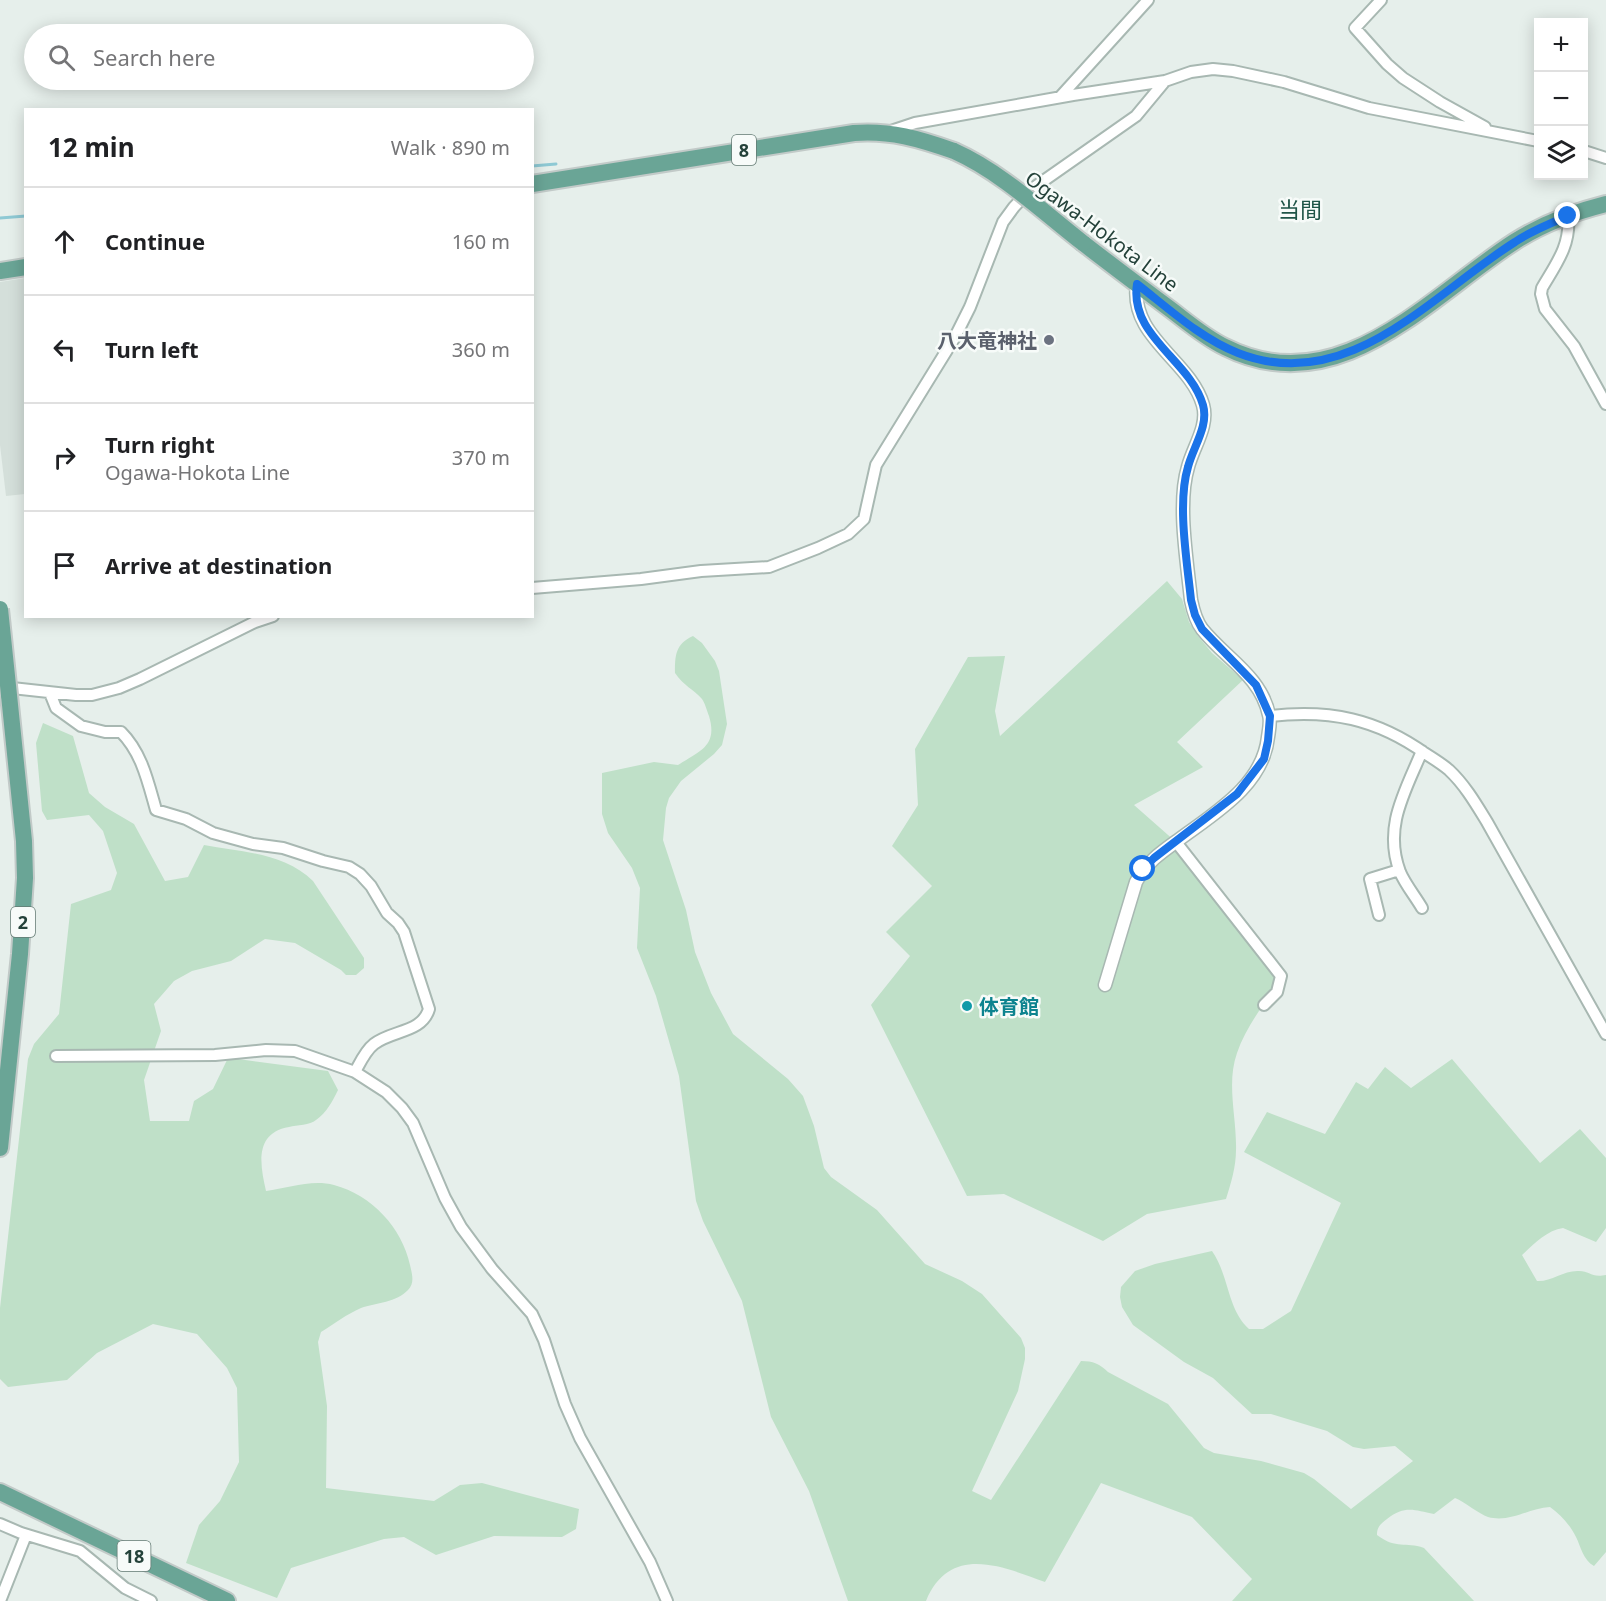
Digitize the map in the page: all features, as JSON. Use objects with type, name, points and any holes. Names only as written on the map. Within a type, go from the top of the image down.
[{"type":"main road","name":"Ogawa-Hokota Line","points":[[534,184],[839,135],[887,133],[910,137],[954,151],[977,163],[1210,339],[1238,353],[1280,362],[1318,361],[1344,354],[1384,336],[1515,241],[1568,216],[1606,204]]},
{"type":"main road","points":[[0,271],[24,267]]},
{"type":"main road","name":"2","points":[[0,609],[4,691],[24,841],[25,878],[21,945],[0,1148]]},
{"type":"main road","name":"18","points":[[0,1492],[227,1601]]},
{"type":"street","points":[[1059,97],[1148,0]]},
{"type":"street","points":[[1381,0],[1355,27],[1387,64],[1403,78],[1440,102],[1485,126],[1486,130]]},
{"type":"street","points":[[887,133],[915,123],[1165,81],[1203,69],[1233,70],[1369,108],[1534,140]]},
{"type":"street","points":[[534,588],[641,579],[701,571],[769,567],[848,534],[864,519],[876,465],[955,337],[1008,214],[1029,192],[1136,116],[1165,81]]},
{"type":"street","points":[[1588,153],[1606,158]]},
{"type":"street","points":[[1568,216],[1567,240],[1541,294],[1545,309],[1574,346],[1606,404]]},
{"type":"street","points":[[1105,985],[1136,882],[1143,869],[1237,794],[1257,771],[1264,759],[1270,716],[1256,685],[1202,629],[1195,615],[1191,600],[1183,504],[1187,467],[1204,420],[1204,409],[1194,383],[1152,336],[1137,303],[1137,284]]},
{"type":"street","points":[[4,691],[30,689],[50,693],[92,695],[119,688],[246,626],[268,618]]},
{"type":"street","points":[[50,693],[56,708],[81,726],[105,732],[121,732],[131,742],[142,765],[156,810],[186,819],[213,833],[253,844],[283,848],[349,867],[360,874],[371,886],[387,913],[404,932],[429,1009],[425,1020],[420,1024],[385,1037],[372,1046],[355,1072]]},
{"type":"street","points":[[1270,716],[1299,712],[1344,717],[1392,732],[1448,770],[1475,803],[1606,1034]]},
{"type":"street","points":[[1422,751],[1399,805],[1393,826],[1392,841],[1399,870],[1422,908]]},
{"type":"street","points":[[1176,842],[1281,976],[1277,992],[1264,1005]]},
{"type":"street","points":[[1379,915],[1370,879],[1399,870]]},
{"type":"street","points":[[56,1056],[214,1055],[266,1050],[295,1051],[355,1072],[386,1092],[402,1108],[412,1123],[445,1198],[461,1227],[492,1269],[532,1314],[544,1340],[565,1404],[580,1438],[650,1562],[667,1601]]},
{"type":"street","points":[[0,1524],[26,1535],[80,1551],[125,1588],[151,1601]]},
{"type":"street","points":[[73,1548],[82,1531]]},
{"type":"street","points":[[0,1601],[26,1535]]},
{"type":"shaded area","points":[[24,278],[24,494],[6,496],[0,445],[0,282]]},
{"type":"green space","points":[[1167,581],[1182,599],[1189,622],[1198,636],[1212,653],[1243,680],[1177,742],[1203,767],[1134,805],[1176,842],[1281,976],[1246,1033],[1234,1065],[1232,1089],[1236,1156],[1226,1199],[1147,1214],[1103,1241],[1004,1194],[967,1196],[871,1005],[910,956],[886,932],[932,886],[892,846],[918,805],[915,749],[968,657],[1005,656],[995,711],[1000,736]]},
{"type":"green space","points":[[693,636],[702,643],[719,671],[727,724],[722,745],[681,781],[669,798],[666,808],[663,840],[686,910],[695,952],[711,993],[733,1034],[788,1079],[803,1096],[814,1126],[824,1168],[831,1177],[877,1210],[925,1264],[962,1281],[982,1294],[1021,1338],[1025,1348],[1025,1359],[1018,1391],[972,1491],[991,1500],[1081,1361],[1093,1362],[1168,1404],[1204,1448],[1214,1453],[1261,1461],[1304,1473],[1351,1509],[1413,1461],[1395,1446],[1364,1449],[1353,1447],[1327,1431],[1271,1414],[1252,1414],[1213,1378],[1184,1362],[1133,1325],[1122,1307],[1120,1297],[1121,1287],[1135,1271],[1212,1251],[1222,1270],[1236,1312],[1249,1329],[1263,1329],[1291,1311],[1341,1203],[1244,1152],[1267,1112],[1325,1134],[1356,1082],[1368,1089],[1385,1067],[1411,1088],[1452,1059],[1540,1163],[1580,1129],[1606,1158],[1606,1228],[1596,1242],[1563,1228],[1557,1229],[1522,1255],[1537,1281],[1573,1271],[1583,1271],[1597,1276],[1606,1275],[1606,1552],[1594,1566],[1585,1557],[1568,1524],[1550,1507],[1512,1517],[1496,1518],[1488,1517],[1455,1498],[1434,1514],[1410,1510],[1399,1512],[1381,1524],[1377,1535],[1396,1544],[1424,1548],[1474,1601],[1232,1601],[1252,1579],[1192,1517],[1101,1483],[1045,1582],[1011,1570],[978,1564],[963,1566],[949,1572],[936,1583],[926,1601],[848,1601],[809,1491],[771,1417],[742,1301],[703,1221],[696,1201],[679,1076],[656,996],[637,948],[640,888],[632,868],[608,833],[602,814],[602,773],[654,762],[678,765],[700,751],[709,741],[711,726],[702,699],[675,673],[677,651],[687,639]]},
{"type":"green space","points":[[43,723],[73,736],[89,793],[105,807],[134,824],[165,881],[188,877],[204,845],[276,859],[302,872],[313,881],[364,958],[364,968],[356,975],[346,975],[295,943],[265,939],[231,961],[192,971],[174,981],[154,1004],[161,1031],[144,1080],[150,1121],[189,1121],[194,1101],[213,1089],[227,1060],[238,1059],[328,1071],[338,1090],[326,1110],[316,1120],[278,1130],[265,1143],[261,1161],[266,1191],[309,1183],[326,1183],[361,1197],[383,1215],[400,1238],[410,1265],[412,1284],[398,1297],[361,1308],[321,1332],[318,1342],[327,1406],[326,1488],[434,1501],[460,1485],[482,1483],[579,1509],[576,1529],[562,1537],[494,1536],[436,1555],[404,1537],[384,1539],[291,1568],[277,1598],[186,1563],[199,1525],[220,1501],[239,1462],[237,1388],[227,1368],[197,1334],[153,1324],[97,1353],[67,1380],[8,1387],[0,1379],[0,1308],[28,1059],[34,1044],[59,1014],[71,904],[111,890],[117,873],[103,831],[89,815],[47,820],[42,811],[36,743]]},
{"type":"waterway","points":[[534,166],[556,164]]},
{"type":"waterway","points":[[0,218],[24,216]]},
{"type":"place","name":"八大竜神社","points":[[1049,340]]},
{"type":"place","name":"体育館","points":[[967,1006]]},
{"type":"district","name":"当間","points":[[1300,209]]},
{"type":"route","points":[[1143,869],[1237,794],[1257,771],[1264,759],[1270,716],[1250,676],[1202,629],[1195,615],[1191,600],[1183,504],[1187,467],[1204,420],[1204,409],[1194,383],[1152,336],[1137,303],[1137,284],[1210,339],[1238,353],[1280,362],[1318,361],[1361,348],[1384,336],[1515,241],[1568,216]]}]
